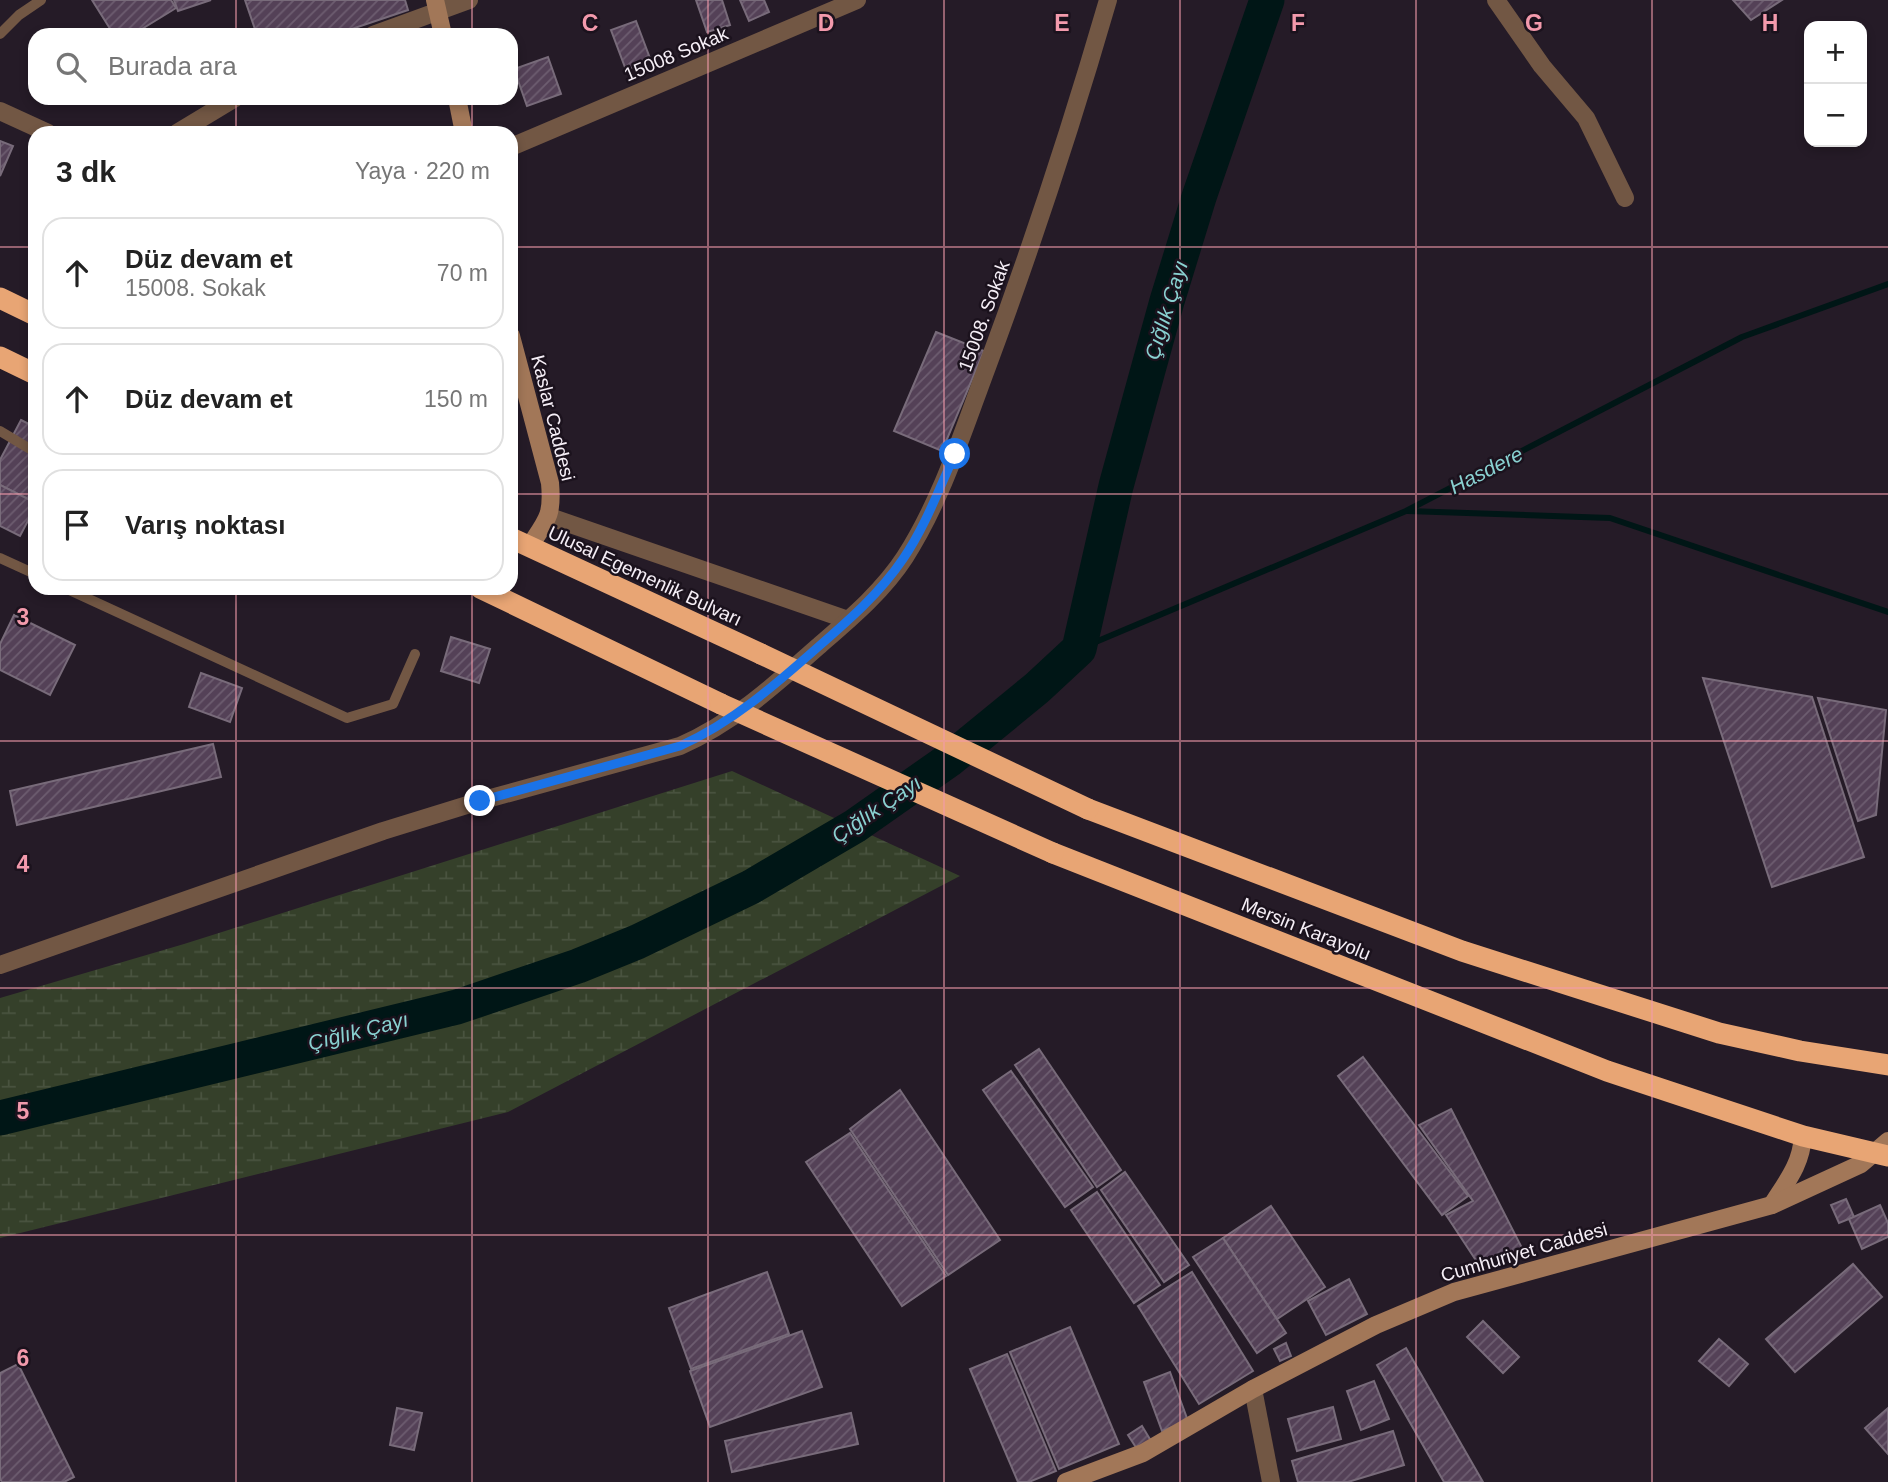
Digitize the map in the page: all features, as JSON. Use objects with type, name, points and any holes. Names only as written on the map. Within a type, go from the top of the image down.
[{"type":"highway","points":[[0,298],[28,312]]},
{"type":"highway","points":[[0,357],[28,371]]},
{"type":"highway","name":"Ulusal Egemenlik Bulvarı","points":[[520,542],[761,654]]},
{"type":"highway","name":"Mersin Karayolu","points":[[495,595],[721,704],[1053,853],[1607,1071],[1802,1136],[1880,1155]]},
{"type":"highway","name":"Mersin Karayolu","points":[[761,654],[1088,808],[1488,959],[1719,1033],[1800,1051],[1888,1065]]},
{"type":"street","points":[[388,28],[436,6],[469,0]]},
{"type":"street","name":"15008 Sokak","points":[[518,145],[857,0]]},
{"type":"street","name":"15008. Sokak","points":[[0,965],[383,831],[480,801],[680,746],[711,732],[737,715],[848,620],[886,583],[905,556],[955,454],[1030,251],[1108,0]]},
{"type":"street","points":[[1496,0],[1542,66],[1586,118],[1625,198]]},
{"type":"street","points":[[436,6],[441,28]]},
{"type":"street","points":[[189,126],[223,105]]},
{"type":"street","points":[[458,105],[463,126]]},
{"type":"street","points":[[0,111],[33,126]]},
{"type":"street","name":"Kaslar Caddesi","points":[[518,364],[550,483],[550,517]]},
{"type":"street","points":[[520,542],[550,517],[848,620]]},
{"type":"street","points":[[1772,1205],[1796,1168],[1801,1154],[1802,1136]]},
{"type":"street","name":"Cumhuriyet Caddesi","points":[[1066,1482],[1143,1453],[1253,1389],[1376,1325],[1454,1292],[1772,1205],[1880,1155]]},
{"type":"street","points":[[1253,1389],[1271,1482]]},
{"type":"lane","points":[[0,34],[19,15],[41,0]]},
{"type":"lane","points":[[0,431],[28,448]]},
{"type":"lane","points":[[0,558],[28,571]]},
{"type":"lane","points":[[80,595],[347,718],[393,704],[415,654]]},
{"type":"green space","points":[[732,771],[960,876],[508,1112],[0,1238],[0,998],[184,944]]},
{"type":"building","points":[[92,0],[171,0],[176,8],[143,28],[110,28]]},
{"type":"building","points":[[174,0],[211,0],[178,11]]},
{"type":"building","points":[[245,0],[405,0],[408,10],[355,28],[255,28]]},
{"type":"building","points":[[696,0],[722,0],[730,25],[707,32]]},
{"type":"building","points":[[740,0],[764,0],[769,12],[749,21]]},
{"type":"building","points":[[1733,0],[1782,0],[1751,20]]},
{"type":"building","points":[[636,21],[651,61],[626,70],[611,30]]},
{"type":"building","points":[[548,57],[561,94],[527,106],[518,80],[518,68]]},
{"type":"building","points":[[0,141],[13,146],[0,176]]},
{"type":"building","points":[[936,332],[984,351],[942,451],[894,431]]},
{"type":"building","points":[[21,420],[28,424],[28,499],[0,485],[0,460]]},
{"type":"building","points":[[0,485],[28,499],[28,521],[20,536],[0,526]]},
{"type":"building","points":[[14,615],[75,645],[50,695],[0,670],[0,644]]},
{"type":"building","points":[[451,637],[490,649],[479,683],[441,671]]},
{"type":"building","points":[[201,673],[242,688],[230,722],[189,707]]},
{"type":"building","points":[[1703,678],[1812,697],[1864,857],[1772,887]]},
{"type":"building","points":[[1818,698],[1886,710],[1876,815],[1858,821]]},
{"type":"building","points":[[213,744],[221,777],[17,825],[10,791]]},
{"type":"building","points":[[1039,1049],[1121,1170],[1097,1187],[1015,1065]]},
{"type":"building","points":[[1363,1057],[1468,1196],[1442,1215],[1338,1076]]},
{"type":"building","points":[[1011,1071],[1093,1187],[1065,1207],[983,1090]]},
{"type":"building","points":[[900,1090],[1000,1240],[948,1275],[850,1129]]},
{"type":"building","points":[[1451,1109],[1523,1250],[1483,1271],[1446,1215],[1473,1201],[1419,1125]]},
{"type":"building","points":[[850,1133],[946,1276],[902,1306],[806,1162]]},
{"type":"building","points":[[1125,1172],[1189,1265],[1164,1282],[1101,1190]]},
{"type":"building","points":[[1097,1192],[1160,1285],[1134,1303],[1071,1210]]},
{"type":"building","points":[[1846,1199],[1854,1217],[1839,1223],[1831,1205]]},
{"type":"building","points":[[1880,1205],[1888,1223],[1888,1237],[1862,1249],[1849,1219]]},
{"type":"building","points":[[1271,1206],[1325,1287],[1277,1319],[1223,1238]]},
{"type":"building","points":[[1223,1238],[1286,1333],[1257,1353],[1193,1257]]},
{"type":"building","points":[[1853,1264],[1882,1297],[1795,1372],[1766,1339]]},
{"type":"building","points":[[767,1272],[789,1334],[691,1369],[669,1308]]},
{"type":"building","points":[[1192,1272],[1253,1371],[1199,1404],[1138,1306]]},
{"type":"building","points":[[1349,1279],[1367,1314],[1326,1335],[1308,1301]]},
{"type":"building","points":[[1483,1321],[1519,1357],[1503,1373],[1467,1337]]},
{"type":"building","points":[[1070,1327],[1119,1444],[1059,1469],[1010,1352]]},
{"type":"building","points":[[802,1331],[822,1387],[710,1427],[690,1371]]},
{"type":"building","points":[[1719,1339],[1748,1364],[1729,1386],[1699,1361]]},
{"type":"building","points":[[1286,1343],[1291,1356],[1280,1361],[1274,1349]]},
{"type":"building","points":[[1406,1348],[1483,1482],[1444,1482],[1377,1365]]},
{"type":"building","points":[[1007,1354],[1056,1471],[1029,1482],[1018,1482],[970,1369]]},
{"type":"building","points":[[18,1364],[74,1477],[64,1482],[2,1482],[0,1479],[0,1373]]},
{"type":"building","points":[[1170,1372],[1188,1421],[1162,1431],[1144,1382]]},
{"type":"building","points":[[1374,1381],[1389,1419],[1361,1430],[1347,1391]]},
{"type":"building","points":[[1333,1407],[1341,1439],[1297,1451],[1288,1419]]},
{"type":"building","points":[[397,1408],[422,1413],[414,1450],[390,1445]]},
{"type":"building","points":[[1888,1408],[1888,1454],[1865,1428]]},
{"type":"building","points":[[851,1413],[858,1444],[732,1472],[725,1441]]},
{"type":"building","points":[[1142,1426],[1151,1441],[1137,1449],[1128,1435]]},
{"type":"building","points":[[1393,1431],[1404,1465],[1348,1482],[1298,1482],[1292,1461]]},
{"type":"waterway","name":"Çığlık Çayı","points":[[0,1118],[457,1007],[578,966],[637,942],[751,887],[855,826],[949,760],[1037,688],[1079,649],[1116,486],[1167,301],[1199,197],[1267,0]]},
{"type":"waterway","name":"Hasdere","points":[[1079,649],[1406,511],[1742,337],[1888,284]]},
{"type":"waterway","points":[[1408,511],[1610,518],[1888,612]]},
{"type":"route","points":[[480,801],[680,746],[711,732],[737,715],[771,689],[886,583],[921,527],[955,454]]}]
